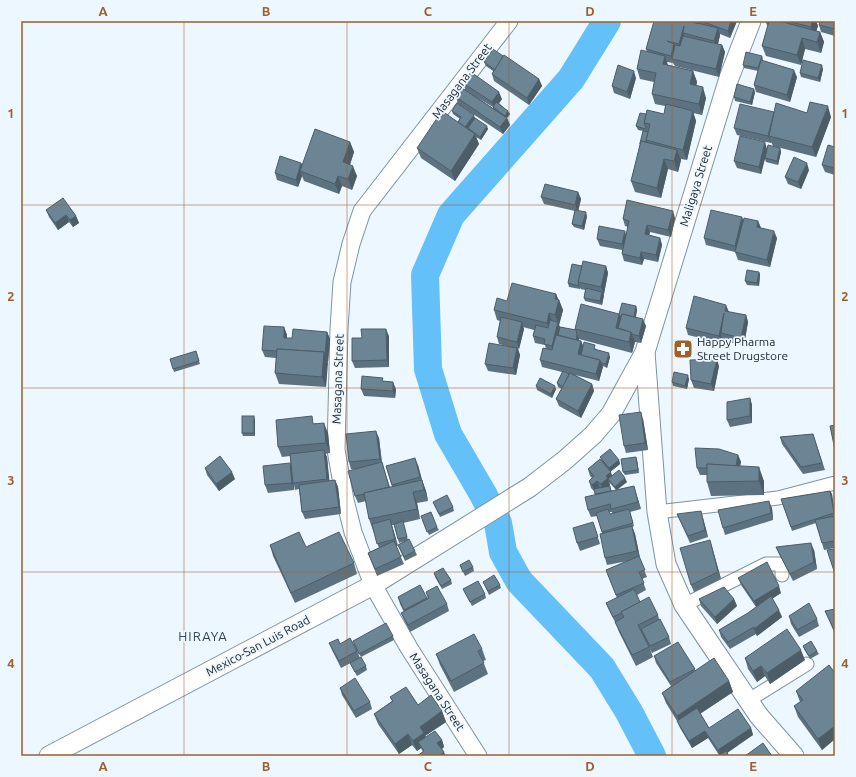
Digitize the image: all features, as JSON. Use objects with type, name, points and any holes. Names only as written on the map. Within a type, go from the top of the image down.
[{"type":"main road","name":"Maligaya Street","points":[[645,352],[727,86],[751,21]]},
{"type":"main road","name":"Mexico-San Luis Road","points":[[49,756],[373,585],[530,487],[565,460],[593,435],[611,414],[645,352]]},
{"type":"main road","points":[[645,352],[657,512],[666,564],[684,605],[759,716],[794,756]]},
{"type":"street","name":"Masagana Street","points":[[478,756],[409,648],[373,585],[353,532],[345,500],[336,450],[339,321],[342,282],[345,266],[362,211],[509,21]]},
{"type":"street","points":[[657,512],[778,498],[835,483]]},
{"type":"street","points":[[684,605],[766,564],[779,564],[782,569],[782,575]]},
{"type":"street","points":[[749,700],[807,664]]},
{"type":"building","points":[[654,21],[689,21],[718,28],[714,41],[683,33],[684,26],[679,44],[667,41],[674,44],[671,56],[646,49]]},
{"type":"building","points":[[689,21],[700,21],[699,24]]},
{"type":"building","points":[[701,21],[731,21],[728,31]]},
{"type":"building","points":[[769,21],[779,21],[820,32],[817,42],[802,38],[797,55],[762,46]]},
{"type":"building","points":[[787,21],[812,21],[811,27]]},
{"type":"building","points":[[820,21],[835,21],[835,29],[819,25]]},
{"type":"building","points":[[683,36],[722,45],[716,69],[672,59],[675,45],[680,46]]},
{"type":"building","points":[[493,49],[503,56],[495,70],[484,62]]},
{"type":"building","points":[[641,50],[665,56],[663,64],[693,71],[690,84],[703,87],[699,104],[652,94],[656,73],[637,69]]},
{"type":"building","points":[[746,52],[762,56],[758,68],[743,65]]},
{"type":"building","points":[[504,55],[539,79],[527,98],[492,74]]},
{"type":"building","points":[[761,60],[794,70],[787,95],[754,85]]},
{"type":"building","points":[[803,60],[822,65],[818,78],[800,73]]},
{"type":"building","points":[[618,65],[634,71],[627,92],[612,86]]},
{"type":"building","points":[[471,72],[499,92],[492,102],[463,83]]},
{"type":"building","points":[[737,84],[754,89],[750,102],[734,97]]},
{"type":"building","points":[[462,88],[507,118],[500,127],[456,97]]},
{"type":"building","points":[[496,102],[508,111],[505,116],[493,107]]},
{"type":"building","points":[[810,102],[828,106],[812,147],[769,136],[776,103],[807,113]]},
{"type":"building","points":[[457,103],[474,115],[465,127],[458,122],[461,117],[452,111]]},
{"type":"building","points":[[666,104],[693,111],[683,150],[646,140],[650,124],[644,123],[647,110],[664,114]]},
{"type":"building","points":[[740,104],[774,112],[768,136],[734,128]]},
{"type":"building","points":[[442,111],[475,134],[451,171],[417,148]]},
{"type":"building","points":[[640,113],[646,114],[644,123],[646,127],[645,129],[636,126]]},
{"type":"building","points":[[475,118],[487,126],[480,137],[468,128]]},
{"type":"building","points":[[315,129],[350,142],[343,162],[353,166],[348,179],[338,176],[335,184],[300,171]]},
{"type":"building","points":[[643,131],[648,132],[646,142],[641,141],[640,144],[640,143]]},
{"type":"building","points":[[740,136],[765,142],[759,167],[734,161]]},
{"type":"building","points":[[641,141],[677,150],[674,161],[664,159],[657,188],[631,181]]},
{"type":"building","points":[[768,145],[780,148],[777,161],[765,158]]},
{"type":"building","points":[[828,145],[835,147],[835,168],[822,165]]},
{"type":"building","points":[[280,156],[301,163],[296,180],[275,173]]},
{"type":"building","points":[[794,157],[807,163],[798,182],[785,177]]},
{"type":"building","points":[[545,184],[578,192],[575,205],[541,197]]},
{"type":"building","points":[[63,198],[76,216],[70,220],[66,215],[55,223],[46,210]]},
{"type":"building","points":[[627,200],[673,211],[668,230],[647,225],[645,234],[660,238],[656,255],[641,252],[640,258],[622,254],[629,221],[623,219]]},
{"type":"building","points":[[575,210],[586,212],[582,226],[572,224]]},
{"type":"building","points":[[711,210],[742,217],[735,246],[704,238]]},
{"type":"building","points":[[744,218],[758,221],[757,227],[774,231],[767,260],[735,252]]},
{"type":"building","points":[[599,226],[625,231],[622,244],[597,239]]},
{"type":"building","points":[[583,261],[606,266],[601,287],[578,282]]},
{"type":"building","points":[[572,264],[582,266],[578,282],[579,286],[568,283]]},
{"type":"building","points":[[747,270],[759,272],[757,283],[745,281]]},
{"type":"building","points":[[512,283],[556,294],[555,299],[559,300],[555,315],[549,313],[547,323],[494,310],[497,298],[507,301]]},
{"type":"building","points":[[586,288],[602,292],[600,301],[584,298]]},
{"type":"building","points":[[694,296],[726,305],[725,311],[746,315],[741,338],[721,333],[724,313],[719,336],[686,328]]},
{"type":"building","points":[[622,303],[636,306],[634,317],[622,314],[621,317],[620,316],[619,314]]},
{"type":"building","points":[[581,304],[619,314],[616,328],[631,332],[629,342],[575,329]]},
{"type":"building","points":[[622,314],[643,319],[639,336],[618,328]]},
{"type":"building","points":[[501,317],[522,322],[517,342],[497,337]]},
{"type":"building","points":[[550,320],[558,322],[552,346],[544,344],[545,339],[533,336],[536,325],[548,328]]},
{"type":"building","points":[[264,326],[284,327],[284,338],[292,338],[293,329],[327,332],[325,355],[324,352],[277,349],[277,351],[262,350]]},
{"type":"building","points":[[560,327],[576,330],[576,340],[558,335]]},
{"type":"building","points":[[361,329],[386,329],[387,360],[352,361],[352,338],[362,338]]},
{"type":"building","points":[[556,335],[581,341],[578,354],[600,360],[596,374],[540,360],[543,348],[552,350]]},
{"type":"building","points":[[584,342],[595,345],[594,349],[609,353],[606,364],[601,363],[600,360],[581,355]]},
{"type":"building","points":[[489,343],[517,348],[513,368],[485,364]]},
{"type":"building","points":[[277,349],[324,352],[322,377],[275,373]]},
{"type":"building","points":[[196,351],[199,361],[173,369],[170,359]]},
{"type":"building","points":[[717,359],[711,384],[691,380],[690,360]]},
{"type":"building","points":[[563,371],[569,374],[563,387],[557,383]]},
{"type":"building","points":[[674,372],[688,375],[685,386],[672,382]]},
{"type":"building","points":[[570,373],[592,384],[578,411],[556,399]]},
{"type":"building","points":[[362,376],[383,378],[382,381],[393,382],[393,391],[361,389]]},
{"type":"building","points":[[540,378],[555,386],[551,394],[536,386]]},
{"type":"building","points":[[750,398],[750,416],[727,420],[727,402]]},
{"type":"building","points":[[641,412],[645,443],[624,446],[619,415]]},
{"type":"building","points":[[242,416],[254,416],[254,433],[242,433]]},
{"type":"building","points":[[312,416],[313,424],[324,423],[326,443],[278,447],[276,420]]},
{"type":"building","points":[[835,425],[835,450],[830,426]]},
{"type":"building","points":[[376,431],[380,459],[349,462],[346,434]]},
{"type":"building","points":[[813,434],[822,463],[801,467],[780,437]]},
{"type":"building","points":[[695,448],[719,449],[738,455],[736,466],[707,464],[707,468],[697,468]]},
{"type":"building","points":[[610,449],[619,460],[609,468],[600,457]]},
{"type":"building","points":[[324,450],[327,479],[293,483],[290,454]]},
{"type":"building","points":[[220,456],[232,472],[216,484],[205,468]]},
{"type":"building","points":[[636,457],[638,470],[623,472],[621,459]]},
{"type":"building","points":[[415,458],[420,477],[392,485],[386,466]]},
{"type":"building","points":[[600,459],[611,472],[606,476],[608,478],[601,484],[597,481],[592,485],[589,481],[594,476],[588,469]]},
{"type":"building","points":[[382,462],[389,487],[355,496],[348,471]]},
{"type":"building","points":[[290,463],[292,483],[265,485],[263,466]]},
{"type":"building","points":[[707,464],[759,467],[759,481],[707,482]]},
{"type":"building","points":[[619,470],[625,478],[615,487],[608,479]]},
{"type":"building","points":[[335,480],[339,507],[302,512],[299,485]]},
{"type":"building","points":[[422,480],[424,490],[413,492],[417,509],[369,519],[364,493]]},
{"type":"building","points":[[610,486],[611,491],[595,494],[594,489]]},
{"type":"building","points":[[634,486],[638,502],[611,509],[610,504],[588,510],[585,497]]},
{"type":"building","points":[[830,491],[834,513],[791,527],[781,499]]},
{"type":"building","points":[[447,495],[453,507],[439,514],[433,502]]},
{"type":"building","points":[[769,501],[771,513],[723,528],[718,510]]},
{"type":"building","points":[[608,509],[610,514],[629,509],[633,523],[602,532],[596,513]]},
{"type":"building","points":[[701,511],[705,530],[688,536],[677,514]]},
{"type":"building","points":[[431,512],[437,527],[427,532],[421,516]]},
{"type":"building","points":[[835,516],[835,541],[822,543],[815,520]]},
{"type":"building","points":[[390,519],[395,539],[377,544],[372,524]]},
{"type":"building","points":[[403,521],[407,537],[398,539],[394,524]]},
{"type":"building","points":[[593,522],[598,537],[577,543],[573,528]]},
{"type":"building","points":[[632,526],[637,551],[605,558],[600,534]]},
{"type":"building","points":[[299,532],[306,547],[339,532],[354,563],[291,593],[270,545]]},
{"type":"building","points":[[409,539],[415,551],[404,557],[398,545]]},
{"type":"building","points":[[710,540],[718,572],[691,585],[680,548]]},
{"type":"building","points":[[394,541],[401,557],[375,569],[368,553]]},
{"type":"building","points":[[811,543],[814,562],[790,574],[776,547]]},
{"type":"building","points":[[835,549],[835,574],[827,550]]},
{"type":"building","points":[[639,556],[645,570],[639,572],[644,583],[616,595],[606,570]]},
{"type":"building","points":[[469,560],[473,567],[463,572],[460,565]]},
{"type":"building","points":[[767,562],[779,586],[754,601],[738,578]]},
{"type":"building","points":[[443,568],[451,580],[441,586],[434,573]]},
{"type":"building","points":[[494,575],[500,585],[488,591],[483,582]]},
{"type":"building","points":[[478,581],[485,594],[470,602],[463,589]]},
{"type":"building","points":[[420,585],[427,598],[404,610],[398,597]]},
{"type":"building","points":[[437,586],[447,604],[408,625],[401,613],[429,598],[426,592]]},
{"type":"building","points":[[724,587],[734,599],[715,617],[699,599]]},
{"type":"building","points":[[634,589],[640,602],[613,617],[606,603]]},
{"type":"building","points":[[771,596],[779,610],[754,629],[754,627],[728,642],[719,630],[748,613]]},
{"type":"building","points":[[649,597],[658,615],[638,625],[649,647],[632,655],[615,622],[624,617],[621,612]]},
{"type":"building","points":[[809,603],[817,619],[797,630],[789,616]]},
{"type":"building","points":[[835,609],[835,632],[825,611]]},
{"type":"building","points":[[660,619],[669,637],[650,646],[641,629]]},
{"type":"building","points":[[386,623],[393,636],[359,654],[353,641]]},
{"type":"building","points":[[787,629],[801,650],[767,673],[761,666],[753,671],[745,658]]},
{"type":"building","points":[[474,634],[482,649],[478,651],[484,663],[451,681],[436,654]]},
{"type":"building","points":[[350,638],[357,651],[339,661],[329,643],[338,639],[340,644]]},
{"type":"building","points":[[811,641],[817,651],[809,656],[803,646]]},
{"type":"building","points":[[678,642],[695,669],[670,682],[654,656]]},
{"type":"building","points":[[361,657],[366,666],[355,672],[350,663]]},
{"type":"building","points":[[714,658],[729,681],[677,716],[662,693]]},
{"type":"building","points":[[829,665],[835,673],[835,726],[818,739],[794,706],[803,700],[796,691]]},
{"type":"building","points":[[355,678],[370,702],[354,711],[340,688]]},
{"type":"building","points":[[406,687],[418,705],[431,695],[442,711],[420,727],[424,733],[413,741],[408,734],[395,744],[374,714],[393,701],[390,697]]},
{"type":"building","points":[[697,708],[709,728],[738,709],[751,728],[718,750],[705,731],[689,741],[677,721]]},
{"type":"building","points":[[435,731],[442,740],[437,743],[444,752],[439,756],[417,756],[424,751],[418,742]]},
{"type":"building","points":[[763,743],[772,756],[745,756]]},
{"type":"building","points":[[726,751],[729,756],[718,756]]},
{"type":"waterway","points":[[607,21],[571,79],[451,215],[425,275],[428,369],[448,434],[498,523],[503,552],[519,581],[602,668],[629,712],[652,756]]},
{"type":"place","name":"Happy Pharma Street Drugstore","points":[[683,349]]},
{"type":"district","name":"HIRAYA","points":[[203,636]]}]
